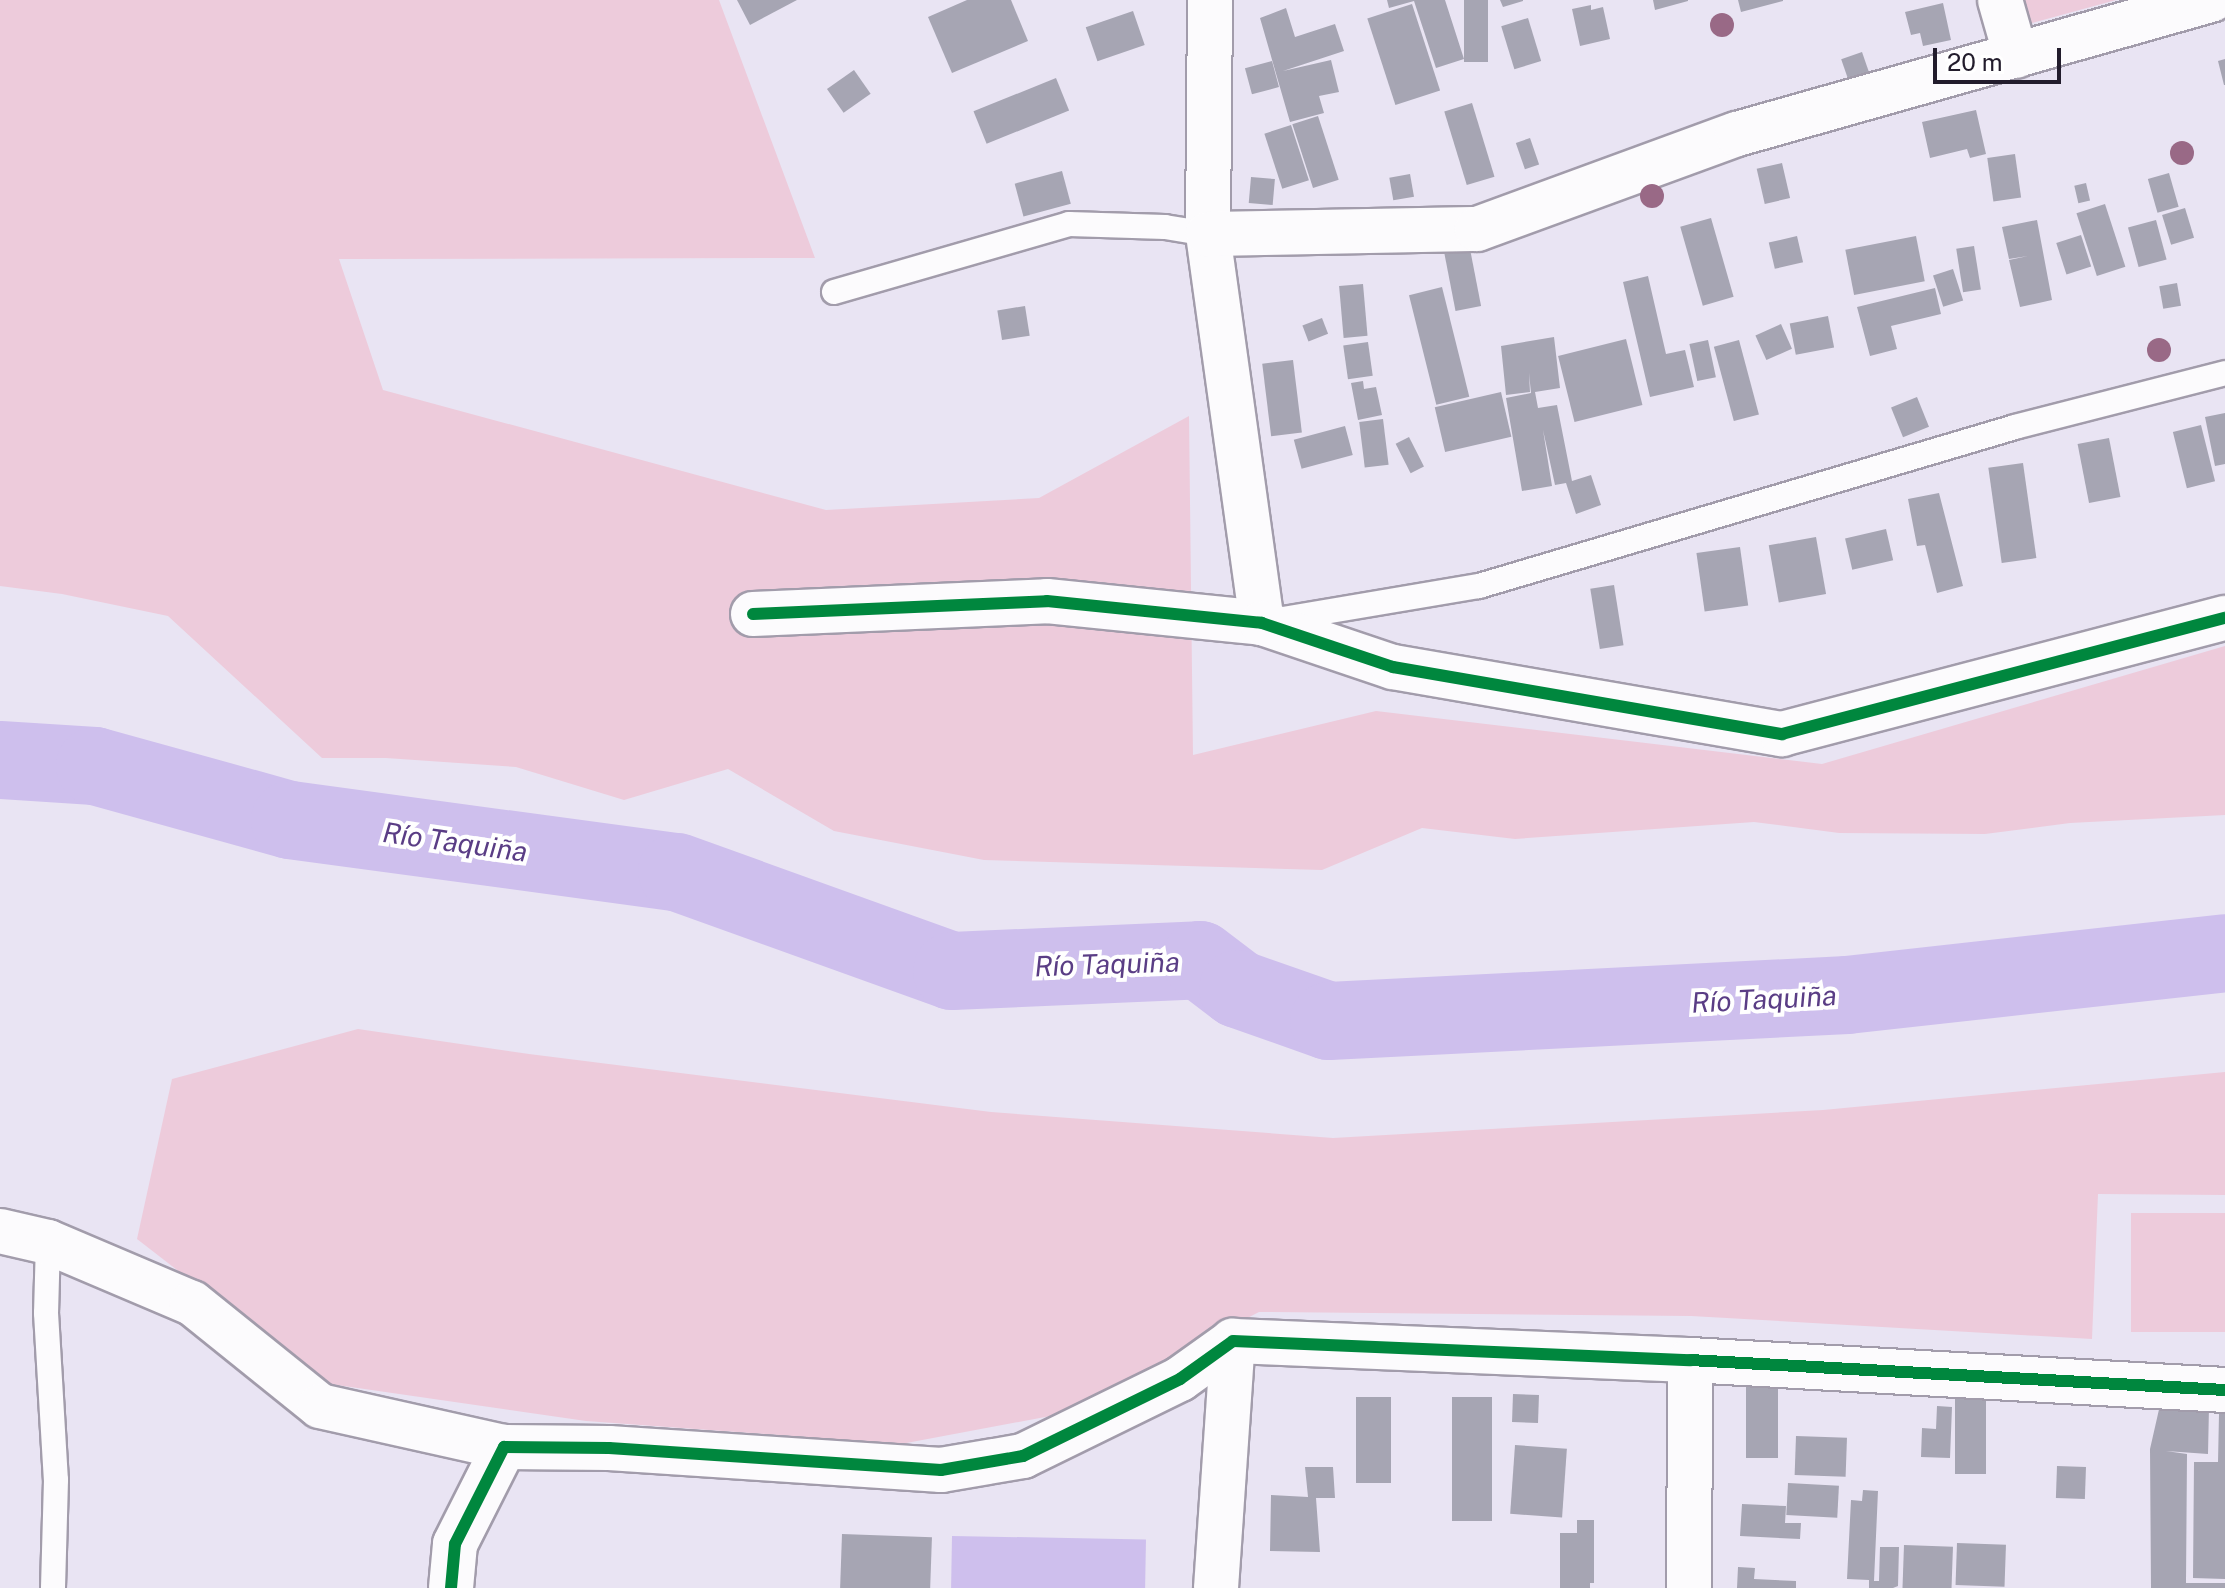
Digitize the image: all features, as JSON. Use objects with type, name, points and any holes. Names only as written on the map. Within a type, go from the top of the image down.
[{"type":"street","points":[[1210,0],[1208,234],[1262,623]]},
{"type":"street","points":[[2000,0],[2016,56]]},
{"type":"street","points":[[1208,234],[1477,229],[1737,134],[2212,0]]},
{"type":"street","points":[[753,614],[1047,601],[1262,623],[1393,667],[1782,734],[2225,618]]},
{"type":"street","points":[[0,1231],[48,1242],[192,1303],[320,1406],[504,1447],[609,1448],[941,1470],[1023,1456],[1180,1379],[1233,1341],[1690,1360],[2225,1390]]},
{"type":"street","points":[[1216,1588],[1233,1341]]},
{"type":"street","points":[[1689,1588],[1690,1360]]},
{"type":"street","points":[[451,1588],[455,1544],[504,1447]]},
{"type":"lane","points":[[834,292],[1069,224],[1165,227],[1208,234]]},
{"type":"lane","points":[[1262,623],[1479,586],[2015,427],[2225,373]]},
{"type":"lane","points":[[48,1242],[46,1313],[56,1480],[53,1588]]},
{"type":"shaded area","points":[[0,0],[719,0],[815,258],[339,259],[383,390],[826,510],[1039,498],[1189,416],[1193,755],[1376,711],[1822,764],[2225,646],[2225,815],[2070,823],[1985,834],[1839,833],[1754,822],[1515,839],[1422,828],[1322,870],[984,860],[834,831],[728,769],[624,800],[516,767],[386,758],[322,758],[168,616],[62,594],[0,586]]},
{"type":"shaded area","points":[[2018,0],[2116,0],[2025,25]]},
{"type":"shaded area","points":[[358,1029],[529,1054],[991,1112],[1333,1138],[1823,1110],[2225,1072],[2225,1195],[2098,1194],[2092,1339],[1691,1316],[1259,1312],[1061,1414],[901,1444],[586,1421],[323,1383],[137,1239],[172,1079]]},
{"type":"shaded area","points":[[2131,1213],[2225,1213],[2225,1332],[2131,1332]]},
{"type":"shaded area","points":[[952,1536],[1146,1539],[1145,1588],[951,1588]]},
{"type":"building","points":[[737,0],[797,0],[750,25]]},
{"type":"building","points":[[967,0],[1011,0],[1028,41],[952,73],[928,17]]},
{"type":"building","points":[[1387,0],[1445,0],[1464,59],[1436,68],[1414,1],[1389,8]]},
{"type":"building","points":[[1464,0],[1488,0],[1488,62],[1464,62]]},
{"type":"building","points":[[1500,0],[1523,0],[1523,1],[1503,7]]},
{"type":"building","points":[[1653,0],[1688,0],[1688,1],[1655,10]]},
{"type":"building","points":[[1738,0],[1783,0],[1783,1],[1741,12]]},
{"type":"building","points":[[1943,3],[1951,40],[1923,46],[1920,33],[1911,35],[1905,12]]},
{"type":"building","points":[[1412,4],[1440,91],[1395,105],[1367,19]]},
{"type":"building","points":[[1591,5],[1591,10],[1603,7],[1610,39],[1580,46],[1572,9]]},
{"type":"building","points":[[1286,8],[1295,37],[1335,24],[1344,51],[1283,71],[1331,60],[1339,92],[1319,96],[1324,113],[1290,122],[1260,18]]},
{"type":"building","points":[[1133,11],[1145,45],[1097,61],[1086,27]]},
{"type":"building","points":[[1528,18],[1541,61],[1514,69],[1501,26]]},
{"type":"building","points":[[1862,52],[1869,72],[1848,79],[1841,59]]},
{"type":"building","points":[[2225,59],[2225,85],[2224,85],[2218,61]]},
{"type":"building","points":[[1272,61],[1279,87],[1252,94],[1245,68]]},
{"type":"building","points":[[854,70],[871,94],[844,113],[827,89]]},
{"type":"building","points":[[1056,78],[1069,110],[987,144],[973,111]]},
{"type":"building","points":[[1472,103],[1495,177],[1467,185],[1444,111]]},
{"type":"building","points":[[1976,110],[1986,154],[1970,158],[1967,149],[1930,158],[1922,122]]},
{"type":"building","points":[[1318,116],[1339,180],[1313,188],[1292,124]]},
{"type":"building","points":[[1291,125],[1309,180],[1282,189],[1264,134]]},
{"type":"building","points":[[1530,138],[1539,164],[1525,169],[1516,143]]},
{"type":"building","points":[[2015,154],[2021,198],[1993,201],[1987,158]]},
{"type":"building","points":[[1782,163],[1790,198],[1765,204],[1757,169]]},
{"type":"building","points":[[1062,171],[1071,204],[1023,217],[1015,184]]},
{"type":"building","points":[[2169,173],[2179,207],[2157,213],[2148,179]]},
{"type":"building","points":[[1410,174],[1414,197],[1393,200],[1389,178]]},
{"type":"building","points":[[1251,177],[1275,179],[1273,205],[1249,203]]},
{"type":"building","points":[[2086,183],[2090,201],[2078,203],[2074,186]]},
{"type":"building","points":[[2105,204],[2125,267],[2097,276],[2076,213]]},
{"type":"building","points":[[2185,208],[2194,238],[2171,245],[2162,215]]},
{"type":"building","points":[[1711,218],[1734,297],[1703,306],[1680,227]]},
{"type":"building","points":[[2037,220],[2052,300],[2020,307],[2009,260],[2028,256],[2009,259],[2002,227]]},
{"type":"building","points":[[2156,220],[2167,260],[2139,267],[2128,228]]},
{"type":"building","points":[[2081,235],[2091,266],[2066,274],[2056,243]]},
{"type":"building","points":[[1797,236],[1803,262],[1775,269],[1769,243]]},
{"type":"building","points":[[1916,236],[1925,281],[1854,295],[1845,250]]},
{"type":"building","points":[[1974,246],[1981,289],[1963,292],[1956,249]]},
{"type":"building","points":[[1470,249],[1481,306],[1456,311],[1444,254]]},
{"type":"building","points":[[1953,269],[1963,300],[1943,307],[1933,275]]},
{"type":"building","points":[[1648,276],[1666,354],[1685,350],[1694,387],[1650,397],[1623,282]]},
{"type":"building","points":[[2177,283],[2181,306],[2163,309],[2159,286]]},
{"type":"building","points":[[1363,284],[1368,336],[1344,338],[1339,286]]},
{"type":"building","points":[[1442,287],[1469,397],[1436,405],[1409,295]]},
{"type":"building","points":[[1935,288],[1941,314],[1891,326],[1897,349],[1870,356],[1857,307]]},
{"type":"building","points":[[1025,306],[1030,336],[1002,340],[997,310]]},
{"type":"building","points":[[1828,316],[1834,347],[1796,355],[1790,323]]},
{"type":"building","points":[[1322,318],[1328,334],[1308,341],[1302,326]]},
{"type":"building","points":[[1781,324],[1792,349],[1766,360],[1755,335]]},
{"type":"building","points":[[1554,337],[1560,388],[1535,392],[1538,408],[1557,405],[1572,481],[1591,475],[1601,505],[1576,514],[1566,483],[1555,485],[1543,430],[1552,486],[1522,491],[1506,398],[1531,393],[1529,373],[1530,392],[1506,395],[1501,346]]},
{"type":"building","points":[[1626,339],[1642,405],[1575,422],[1558,356]]},
{"type":"building","points":[[1708,340],[1716,377],[1697,381],[1689,344]]},
{"type":"building","points":[[1739,340],[1759,414],[1734,421],[1714,347]]},
{"type":"building","points":[[1368,342],[1373,376],[1348,379],[1343,345]]},
{"type":"building","points":[[1293,360],[1302,432],[1271,436],[1262,364]]},
{"type":"building","points":[[1363,381],[1364,389],[1376,387],[1382,415],[1358,420],[1351,383]]},
{"type":"building","points":[[1501,392],[1511,437],[1445,452],[1435,407]]},
{"type":"building","points":[[1917,397],[1929,427],[1903,437],[1891,407]]},
{"type":"building","points":[[2225,413],[2225,464],[2215,466],[2205,417]]},
{"type":"building","points":[[1383,419],[1389,465],[1365,468],[1359,422]]},
{"type":"building","points":[[2201,425],[2215,481],[2187,488],[2173,432]]},
{"type":"building","points":[[1345,426],[1353,455],[1302,469],[1294,440]]},
{"type":"building","points":[[1409,437],[1424,466],[1411,473],[1396,444]]},
{"type":"building","points":[[2109,438],[2120,497],[2089,503],[2078,444]]},
{"type":"building","points":[[2023,463],[2036,558],[2002,563],[1988,468]]},
{"type":"building","points":[[1939,493],[1963,586],[1937,593],[1925,545],[1917,546],[1908,499]]},
{"type":"building","points":[[1886,529],[1893,560],[1852,570],[1845,538]]},
{"type":"building","points":[[1816,537],[1826,594],[1779,602],[1769,545]]},
{"type":"building","points":[[1740,547],[1748,605],[1705,612],[1696,553]]},
{"type":"building","points":[[1614,585],[1624,645],[1600,649],[1590,589]]},
{"type":"building","points":[[1746,1381],[1778,1381],[1778,1458],[1746,1458]]},
{"type":"building","points":[[1513,1394],[1539,1395],[1538,1423],[1512,1422]]},
{"type":"building","points":[[1356,1397],[1391,1397],[1391,1483],[1356,1483]]},
{"type":"building","points":[[1452,1397],[1492,1397],[1492,1521],[1452,1521]]},
{"type":"building","points":[[1955,1399],[1986,1399],[1986,1474],[1955,1474]]},
{"type":"building","points":[[2160,1405],[2209,1407],[2208,1454],[2166,1451],[2187,1454],[2186,1583],[2225,1583],[2225,1588],[2151,1588],[2150,1449]]},
{"type":"building","points":[[1937,1406],[1952,1407],[1950,1458],[1921,1457],[1922,1428],[1936,1429]]},
{"type":"building","points":[[2219,1414],[2225,1414],[2225,1579],[2193,1578],[2194,1462],[2218,1462]]},
{"type":"building","points":[[1796,1436],[1847,1438],[1846,1477],[1795,1475]]},
{"type":"building","points":[[1515,1445],[1567,1449],[1562,1517],[1510,1514]]},
{"type":"building","points":[[2057,1466],[2086,1467],[2085,1499],[2056,1498]]},
{"type":"building","points":[[1305,1467],[1333,1467],[1335,1498],[1316,1498],[1320,1552],[1270,1551],[1271,1495],[1308,1497]]},
{"type":"building","points":[[1788,1483],[1839,1486],[1837,1518],[1786,1515]]},
{"type":"building","points":[[1863,1490],[1878,1491],[1874,1581],[1879,1581],[1880,1547],[1899,1547],[1898,1586],[1893,1588],[1869,1588],[1869,1580],[1847,1579],[1851,1500],[1862,1501]]},
{"type":"building","points":[[1742,1504],[1786,1506],[1785,1523],[1801,1523],[1800,1539],[1740,1536]]},
{"type":"building","points":[[1577,1520],[1594,1520],[1594,1583],[1590,1583],[1590,1588],[1560,1588],[1560,1533],[1577,1533]]},
{"type":"building","points":[[842,1534],[932,1537],[930,1588],[840,1588]]},
{"type":"building","points":[[1957,1543],[2006,1545],[2005,1587],[1956,1585]]},
{"type":"building","points":[[1904,1545],[1953,1547],[1952,1588],[1902,1588]]},
{"type":"building","points":[[1738,1567],[1755,1568],[1754,1579],[1796,1581],[1796,1588],[1737,1588]]},
{"type":"waterway","name":"Río Taquiña","points":[[0,760],[95,766],[290,820],[677,872],[952,971],[1200,960],[1238,989],[1329,1021],[1847,995],[2225,953]]},
{"type":"cycle path","points":[[753,614],[1047,601],[1262,623],[1393,667],[1782,734],[2225,618]]},
{"type":"cycle path","points":[[451,1588],[455,1544],[504,1447],[609,1448],[941,1470],[1023,1456],[1180,1379],[1233,1341],[1690,1360],[2225,1390]]}]
